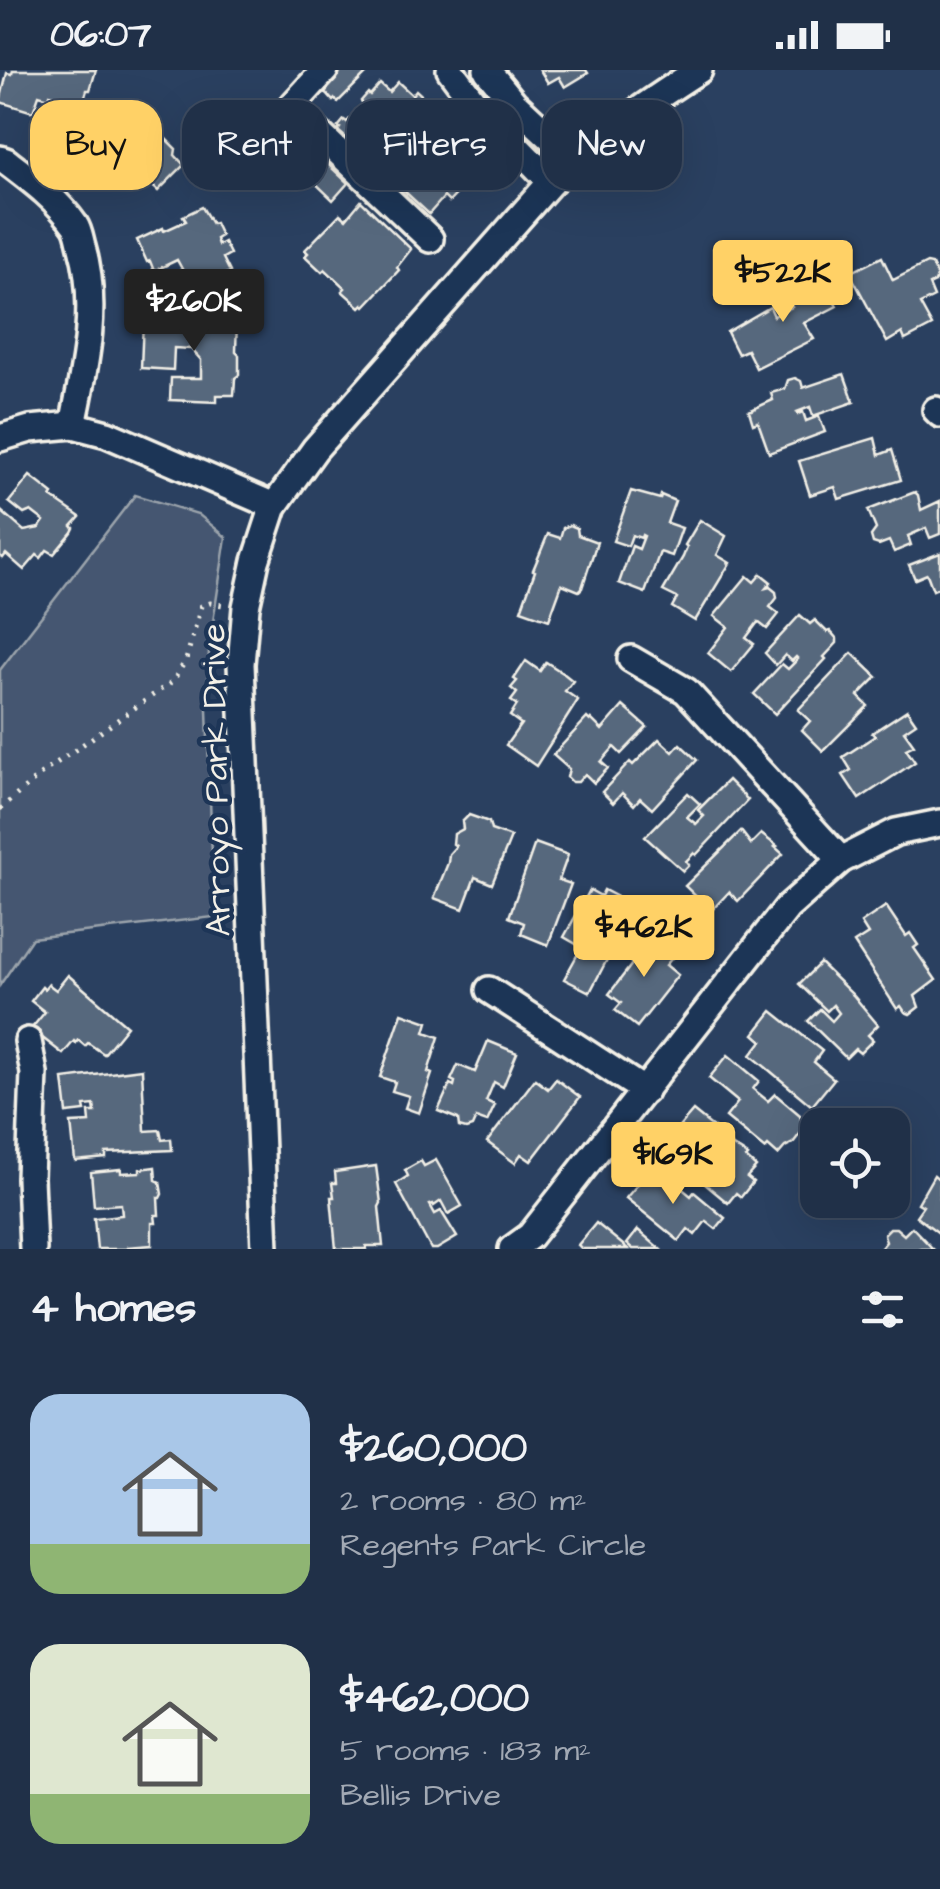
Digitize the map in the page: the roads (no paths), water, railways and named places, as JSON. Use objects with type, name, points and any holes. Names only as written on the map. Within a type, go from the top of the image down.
[{"type":"street","points":[[450,70],[476,105],[542,173]]},
{"type":"street","points":[[487,70],[542,129]]},
{"type":"street","name":"Arroyo Park Drive","points":[[653,100],[699,70]]},
{"type":"street","points":[[315,73],[291,106],[430,239]]},
{"type":"street","points":[[0,160],[46,192],[77,228],[88,270],[90,316],[85,371],[74,425]]},
{"type":"street","name":"Arroyo Park Drive","points":[[265,1249],[241,664],[246,608],[256,561],[274,506],[315,449],[544,190]]},
{"type":"street","points":[[0,438],[30,429],[74,425],[108,434],[274,506]]},
{"type":"street","points":[[630,659],[686,691],[841,860]]},
{"type":"street","points":[[512,1249],[530,1236],[788,908],[841,860],[896,832],[940,823]]},
{"type":"street","points":[[490,990],[645,1091]]},
{"type":"street","points":[[28,1042],[34,1073],[30,1178],[33,1249]]}]
